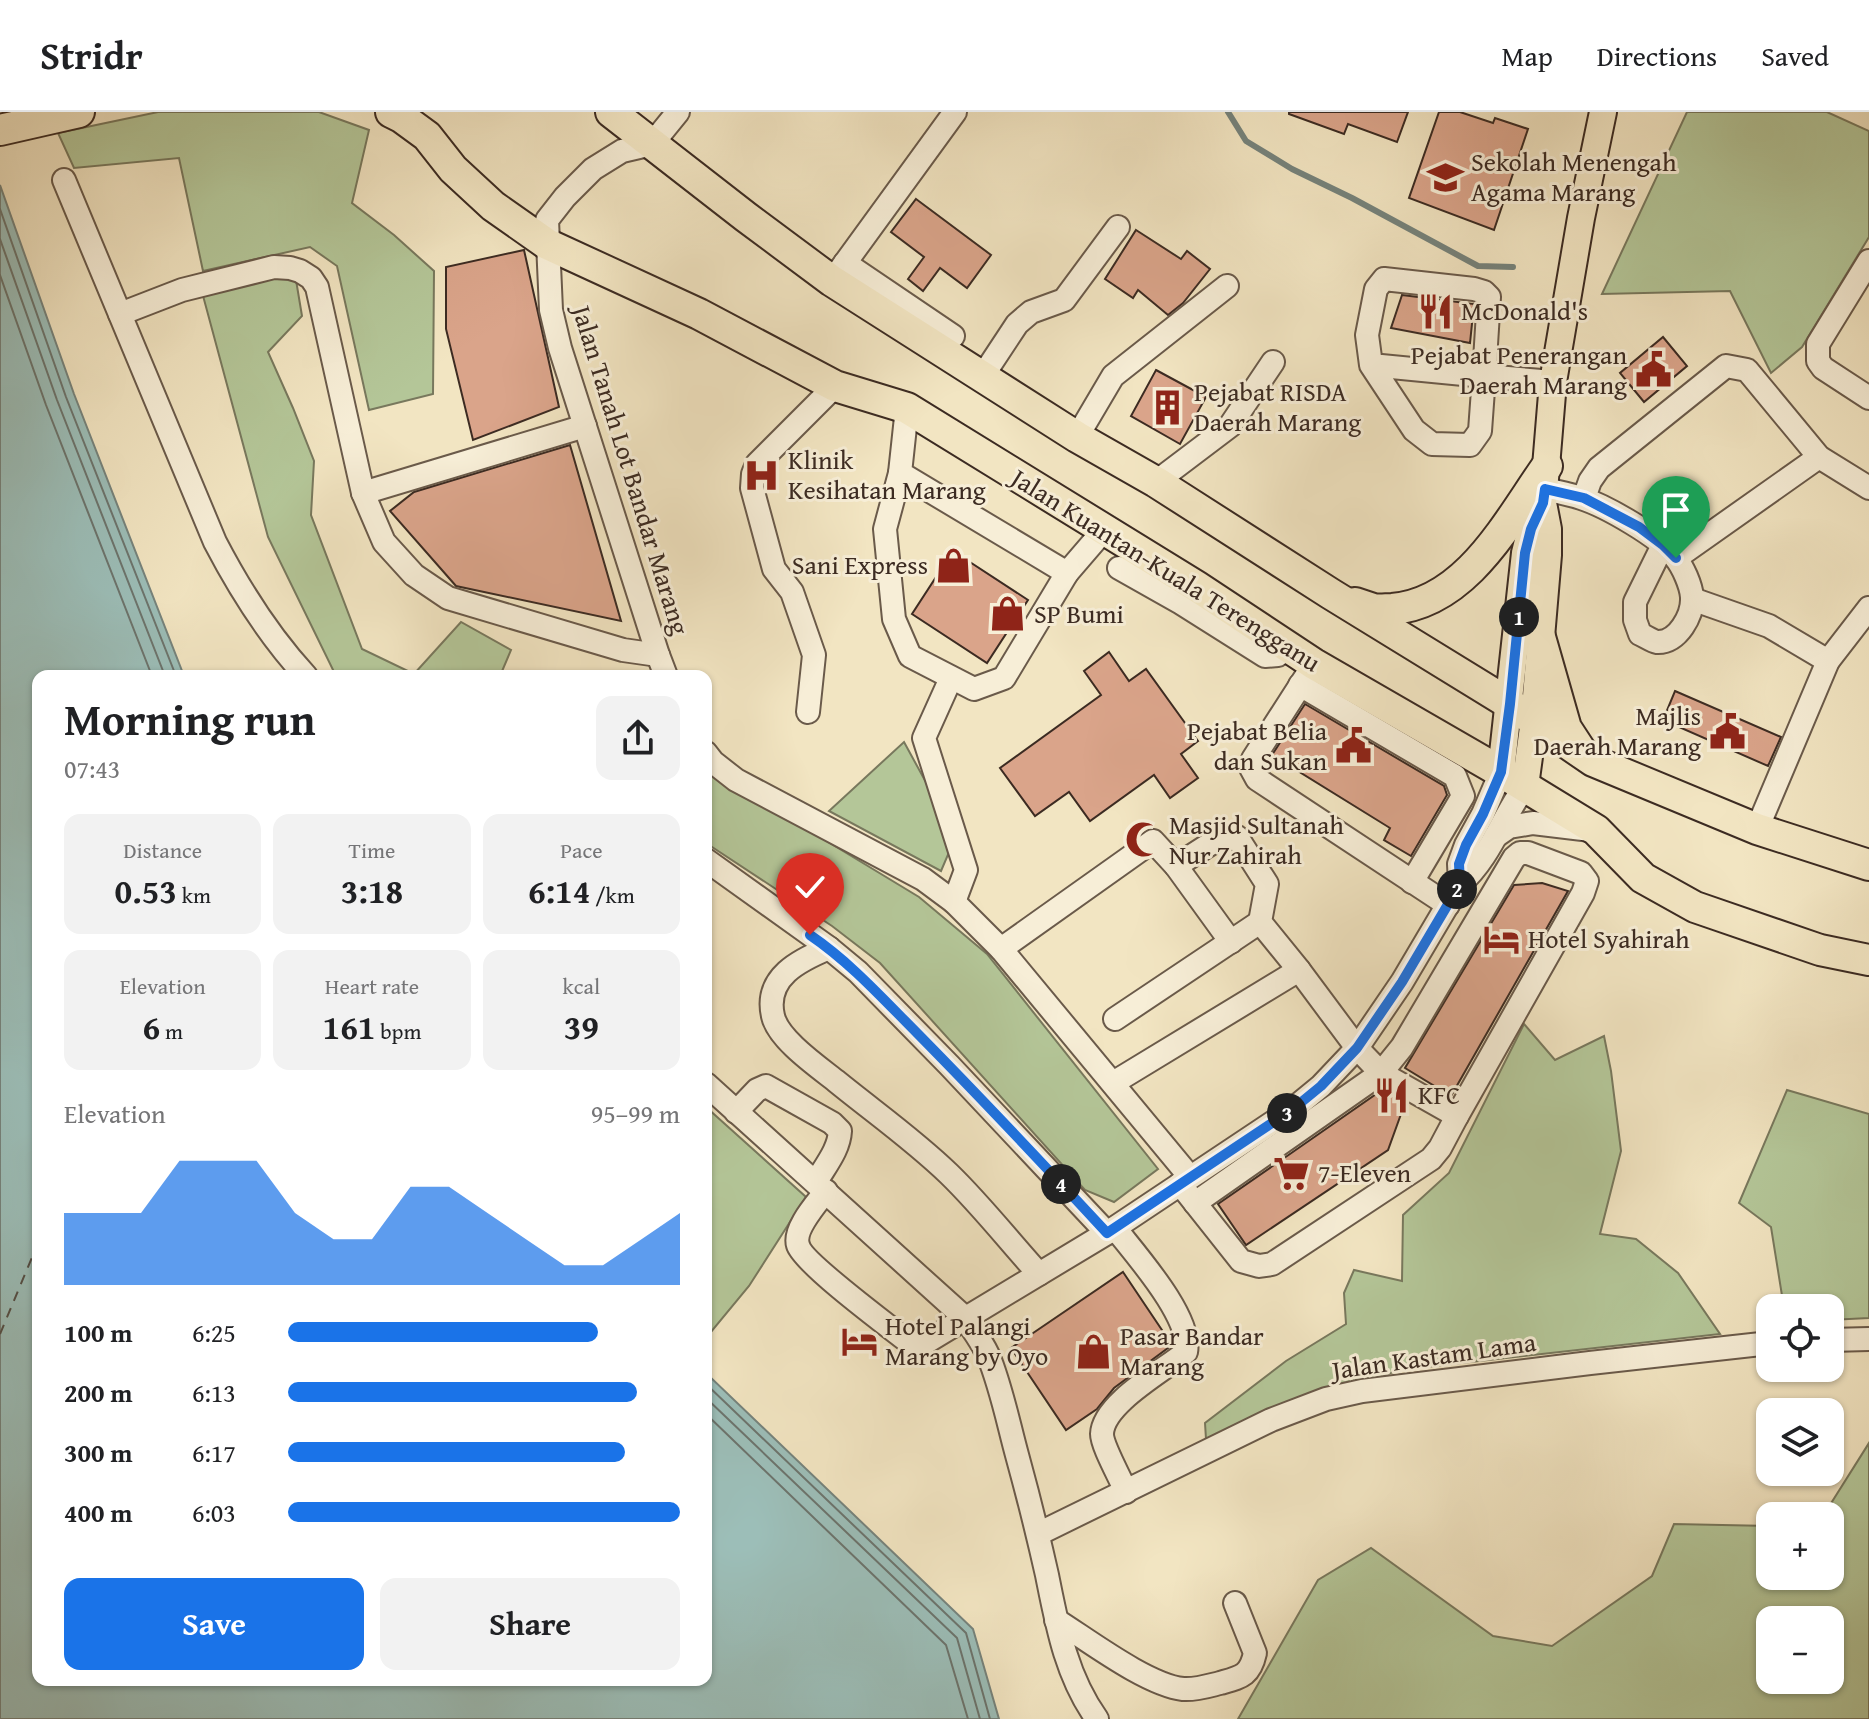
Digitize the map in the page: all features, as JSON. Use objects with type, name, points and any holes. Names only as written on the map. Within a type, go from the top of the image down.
[{"type":"highway","points":[[0,130],[40,116],[79,112]]},
{"type":"highway","name":"Jalan Kuantan-Kuala Terengganu","points":[[391,112],[427,136],[453,169],[493,206],[547,244],[699,314],[835,386],[907,408],[1104,530],[1189,595],[1287,647],[1307,675],[1513,779],[1596,830],[1643,878],[1695,907],[1820,950],[1869,960]]},
{"type":"highway","points":[[611,112],[746,217],[839,272],[982,377],[1156,482],[1522,712],[1593,761],[1757,829],[1869,865]]},
{"type":"highway","points":[[1331,594],[1373,609],[1407,608],[1428,601],[1460,580],[1545,486]]},
{"type":"highway","points":[[1540,637],[1566,728],[1578,748],[1593,761]]},
{"type":"main road","points":[[1513,779],[1522,712],[1540,637],[1548,555],[1545,486],[1553,382],[1603,112]]},
{"type":"main road","points":[[1522,712],[1525,553],[1545,486]]},
{"type":"street","points":[[652,144],[678,112]]},
{"type":"street","points":[[953,336],[839,272],[955,112]]},
{"type":"street","name":"Jalan Tanah Lot Bandar Marang","points":[[652,144],[622,151],[593,169],[547,220],[547,244],[553,320],[560,348],[662,666]]},
{"type":"street","points":[[64,180],[215,542],[260,618],[301,670]]},
{"type":"street","points":[[982,377],[1017,324],[1031,312],[1064,300],[1118,227]]},
{"type":"street","points":[[1869,261],[1818,344],[1818,361],[1823,368],[1869,398]]},
{"type":"street","points":[[120,314],[182,290],[274,267],[290,268],[311,278],[317,287],[363,493],[384,542],[414,575],[448,598],[623,650],[662,666]]},
{"type":"street","points":[[1384,279],[1484,292],[1489,297],[1484,376],[1480,431],[1470,445],[1432,444],[1414,430],[1371,365],[1367,335],[1376,289],[1384,279]]},
{"type":"street","points":[[1077,437],[1113,376],[1227,286]]},
{"type":"street","points":[[1156,482],[1230,426],[1273,362]]},
{"type":"street","points":[[1371,365],[1553,382]]},
{"type":"street","points":[[1584,498],[1599,468],[1726,366],[1747,370],[1819,457],[1869,488]]},
{"type":"street","points":[[808,712],[814,655],[792,592],[774,569],[752,488],[753,474],[757,464],[835,386]]},
{"type":"street","points":[[907,408],[900,473],[885,529],[894,619],[910,656],[974,689],[1004,678],[1067,573],[1104,530]]},
{"type":"street","points":[[363,493],[585,426]]},
{"type":"street","points":[[1545,486],[1584,498],[1639,527],[1670,552],[1689,585],[1692,599],[1687,620],[1674,638],[1656,642],[1640,634],[1635,620],[1635,602],[1670,552],[1819,457]]},
{"type":"street","points":[[900,473],[1067,573]]},
{"type":"street","points":[[1119,568],[1189,595]]},
{"type":"street","points":[[1692,599],[1769,626],[1828,661]]},
{"type":"street","points":[[1757,829],[1828,661],[1869,608]]},
{"type":"street","points":[[1412,882],[1463,796],[1455,776],[1307,675],[1253,759],[1251,768],[1257,779],[1412,882],[1448,905]]},
{"type":"street","points":[[951,678],[924,738],[966,870],[954,902]]},
{"type":"street","points":[[712,761],[736,780],[923,879],[954,902],[1001,949],[1113,1083],[1185,1180],[1195,1203],[1241,1261],[1259,1266],[1272,1264],[1431,1159],[1583,893],[1587,881],[1581,873],[1528,853],[1520,853],[1514,858],[1402,1047],[1381,1073],[1195,1203]]},
{"type":"street","points":[[736,1112],[757,1090],[766,1086],[832,1123],[840,1131],[821,1186],[800,1227],[797,1244],[827,1277],[910,1343],[917,1345],[1111,1231],[1293,1109],[1321,1086],[1357,1048],[1402,982],[1460,884],[1473,873],[1513,802],[1513,779]]},
{"type":"street","points":[[1460,884],[1459,864],[1466,845],[1483,814],[1513,779]]},
{"type":"street","points":[[1496,836],[1509,827],[1533,823],[1596,830]]},
{"type":"street","points":[[1115,1019],[1260,922],[1267,884],[1237,837],[1221,837],[1176,866]]},
{"type":"street","points":[[1001,949],[1153,841],[1176,866],[1231,942]]},
{"type":"street","points":[[712,864],[858,972],[1111,1231],[1170,1302],[1187,1343],[1186,1352],[1129,1393],[1105,1423],[1102,1433],[1126,1492]]},
{"type":"street","points":[[1260,922],[1357,1048],[1381,1073],[1457,1116]]},
{"type":"street","points":[[829,948],[792,966],[775,988],[772,1015],[777,1027],[820,1068],[950,1176],[1039,1274]]},
{"type":"street","points":[[1113,1083],[1299,970]]},
{"type":"street","points":[[712,1090],[965,1318],[988,1355],[1038,1534],[1069,1667],[1079,1692],[1097,1719]]},
{"type":"street","points":[[1844,1340],[1869,1339]]},
{"type":"street","name":"Jalan Kastam Lama","points":[[1038,1534],[1271,1420],[1326,1399],[1362,1391],[1756,1345]]},
{"type":"street","points":[[1056,1620],[1152,1679],[1184,1689],[1202,1688],[1244,1675],[1253,1661],[1255,1653],[1235,1603]]},
{"type":"green space","points":[[158,112],[319,112],[369,130],[352,203],[434,271],[433,394],[369,410],[337,266],[310,247],[203,271],[179,158],[74,168],[58,133]]},
{"type":"green space","points":[[1687,112],[1827,112],[1869,131],[1869,237],[1802,347],[1771,373],[1730,291],[1602,294]]},
{"type":"green space","points":[[258,276],[296,280],[302,316],[268,352],[314,461],[311,515],[362,649],[406,670],[333,670],[268,537],[202,292]]},
{"type":"green space","points":[[461,622],[511,650],[503,670],[418,670]]},
{"type":"green space","points":[[904,742],[940,808],[950,850],[941,871],[829,811]]},
{"type":"green space","points":[[712,772],[919,897],[987,954],[1158,1169],[1114,1202],[1085,1190],[880,963],[832,926],[712,847]]},
{"type":"green space","points":[[1524,1024],[1555,1060],[1604,1036],[1621,1151],[1600,1234],[1636,1239],[1678,1273],[1720,1334],[1399,1370],[1206,1439],[1205,1423],[1286,1361],[1346,1324],[1344,1293],[1354,1270],[1402,1281],[1403,1215],[1449,1173]]},
{"type":"green space","points":[[1787,1090],[1869,1114],[1869,1318],[1844,1319],[1844,1294],[1782,1294],[1771,1227],[1739,1203]]},
{"type":"green space","points":[[712,1112],[806,1197],[749,1286],[712,1331]]},
{"type":"green space","points":[[1869,1443],[1869,1719],[1238,1719],[1318,1580],[1371,1548],[1493,1636],[1552,1646],[1652,1576],[1674,1524],[1756,1526],[1756,1590],[1844,1590],[1844,1502],[1832,1502]]},
{"type":"water","points":[[0,185],[74,394],[182,670],[32,670],[32,1686],[712,1686],[712,1379],[973,1629],[999,1719],[0,1719]]},
{"type":"building","points":[[1289,112],[1408,112],[1397,142],[1348,124],[1344,134]]},
{"type":"building","points":[[1439,112],[1460,112],[1493,123],[1495,118],[1528,129],[1494,230],[1409,198]]},
{"type":"building","points":[[916,199],[991,255],[967,288],[940,268],[923,291],[908,279],[924,257],[891,232]]},
{"type":"building","points":[[1136,230],[1181,259],[1187,251],[1210,269],[1183,303],[1168,315],[1138,290],[1133,298],[1105,279]]},
{"type":"building","points":[[524,250],[559,407],[473,440],[446,329],[446,267]]},
{"type":"building","name":"McDonald's","points":[[1402,295],[1474,304],[1470,343],[1391,328]]},
{"type":"building","name":"Pejabat Penerangan Daerah Marang","points":[[1663,337],[1687,366],[1644,402],[1620,373]]},
{"type":"building","name":"Pejabat RISDA Daerah Marang","points":[[1156,370],[1206,397],[1180,444],[1131,416]]},
{"type":"building","points":[[570,445],[621,621],[456,586],[390,511],[414,492]]},
{"type":"building","points":[[953,551],[1028,600],[987,663],[912,614]]},
{"type":"building","points":[[1109,652],[1129,681],[1146,669],[1198,741],[1181,754],[1198,778],[1170,798],[1154,775],[1090,821],[1069,792],[1035,816],[1000,768],[1101,695],[1084,671]]},
{"type":"building","name":"Majlis Daerah Marang","points":[[1675,691],[1781,737],[1768,766],[1663,720]]},
{"type":"building","points":[[1305,704],[1444,786],[1447,795],[1411,856],[1384,840],[1390,828],[1272,755]]},
{"type":"building","points":[[1542,883],[1568,891],[1451,1096],[1405,1068],[1514,885]]},
{"type":"building","points":[[1382,1090],[1405,1103],[1388,1150],[1246,1245],[1218,1204]]},
{"type":"building","name":"Pasar Bandar Marang","points":[[1123,1272],[1172,1345],[1114,1388],[1097,1409],[1066,1430],[1011,1348]]},
{"type":"waterway","points":[[1228,112],[1246,141],[1292,169],[1478,266],[1513,267]]},
{"type":"ferry route","points":[[0,1334],[32,1257]]},
{"type":"place","name":"Sekolah Menengah Agama Marang","points":[[1445,177]]},
{"type":"place","name":"McDonald's","points":[[1435,311]]},
{"type":"place","name":"Pejabat Penerangan Daerah Marang","points":[[1653,370]]},
{"type":"place","name":"Pejabat RISDA Daerah Marang","points":[[1168,407]]},
{"type":"place","name":"Klinik Kesihatan Marang","points":[[762,475]]},
{"type":"place","name":"Sani Express","points":[[954,565]]},
{"type":"place","name":"SP Bumi","points":[[1008,614]]},
{"type":"place","name":"Majlis Daerah Marang","points":[[1727,731]]},
{"type":"place","name":"Pejabat Belia dan Sukan","points":[[1353,746]]},
{"type":"place","name":"Masjid Sultanah Nur Zahirah","points":[[1143,840]]},
{"type":"place","name":"Hotel Syahirah","points":[[1502,939]]},
{"type":"place","name":"KFC","points":[[1392,1095]]},
{"type":"place","name":"7-Eleven","points":[[1292,1173]]},
{"type":"place","name":"Hotel Palangi Marang by Oyo","points":[[859,1341]]},
{"type":"place","name":"Pasar Bandar Marang","points":[[1094,1351]]},
{"type":"route","points":[[810,935],[858,972],[1107,1233],[1293,1109],[1321,1086],[1357,1048],[1402,982],[1448,905],[1460,884],[1459,864],[1466,845],[1501,772],[1525,553],[1545,489],[1584,498],[1639,527],[1676,558]]}]
